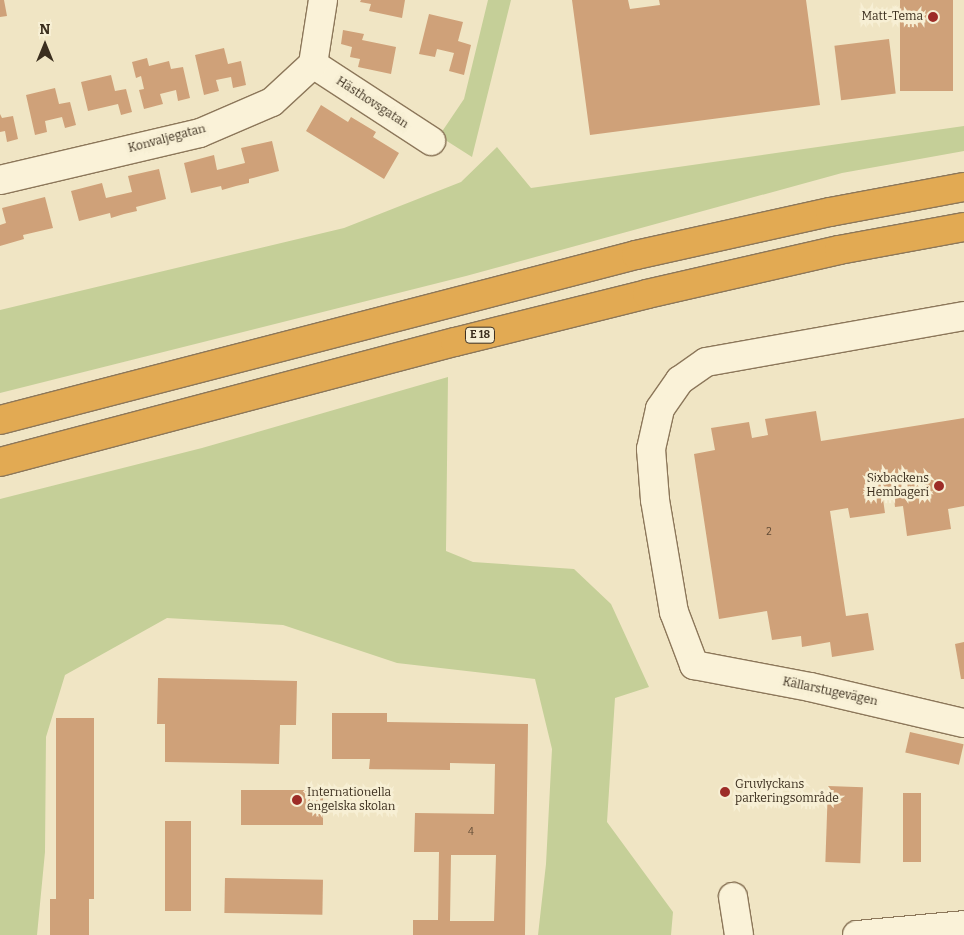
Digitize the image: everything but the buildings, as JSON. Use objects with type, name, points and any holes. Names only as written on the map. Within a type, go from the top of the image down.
[{"type":"highway","points":[[0,420],[636,255],[830,212],[964,187]]},
{"type":"highway","name":"E 18","points":[[0,462],[455,342],[647,294],[839,250],[964,227]]},
{"type":"street","points":[[313,64],[323,0]]},
{"type":"street","name":"Hästhovsgatan","points":[[313,64],[431,141]]},
{"type":"street","name":"Konvaljegatan","points":[[0,180],[200,133],[272,102],[313,64]]},
{"type":"street","name":"Källarstugevägen","points":[[964,316],[706,362],[680,380],[660,410],[651,449],[655,500],[674,612],[694,665],[810,687],[964,723]]},
{"type":"street","points":[[733,897],[738,935]]},
{"type":"street","points":[[857,935],[964,925]]},
{"type":"green space","points":[[488,0],[511,0],[472,157],[439,136],[464,99]]},
{"type":"green space","points":[[964,126],[964,151],[842,173],[466,276],[0,393],[0,310],[344,228],[461,182],[497,147],[531,188]]},
{"type":"green space","points":[[448,377],[446,551],[473,562],[574,569],[611,604],[649,687],[615,698],[607,822],[673,912],[671,935],[538,935],[546,864],[552,749],[535,679],[397,663],[283,625],[167,618],[65,675],[46,737],[45,852],[37,935],[0,935],[0,499],[202,448]]},
{"type":"place","name":"Matt-Tema","points":[[933,17]]},
{"type":"place","name":"Sixbackens Hembageri","points":[[939,486]]},
{"type":"place","name":"Gruvlyckans parkeringsområde","points":[[725,792]]},
{"type":"place","name":"Internationella engelska skolan","points":[[297,800]]}]
